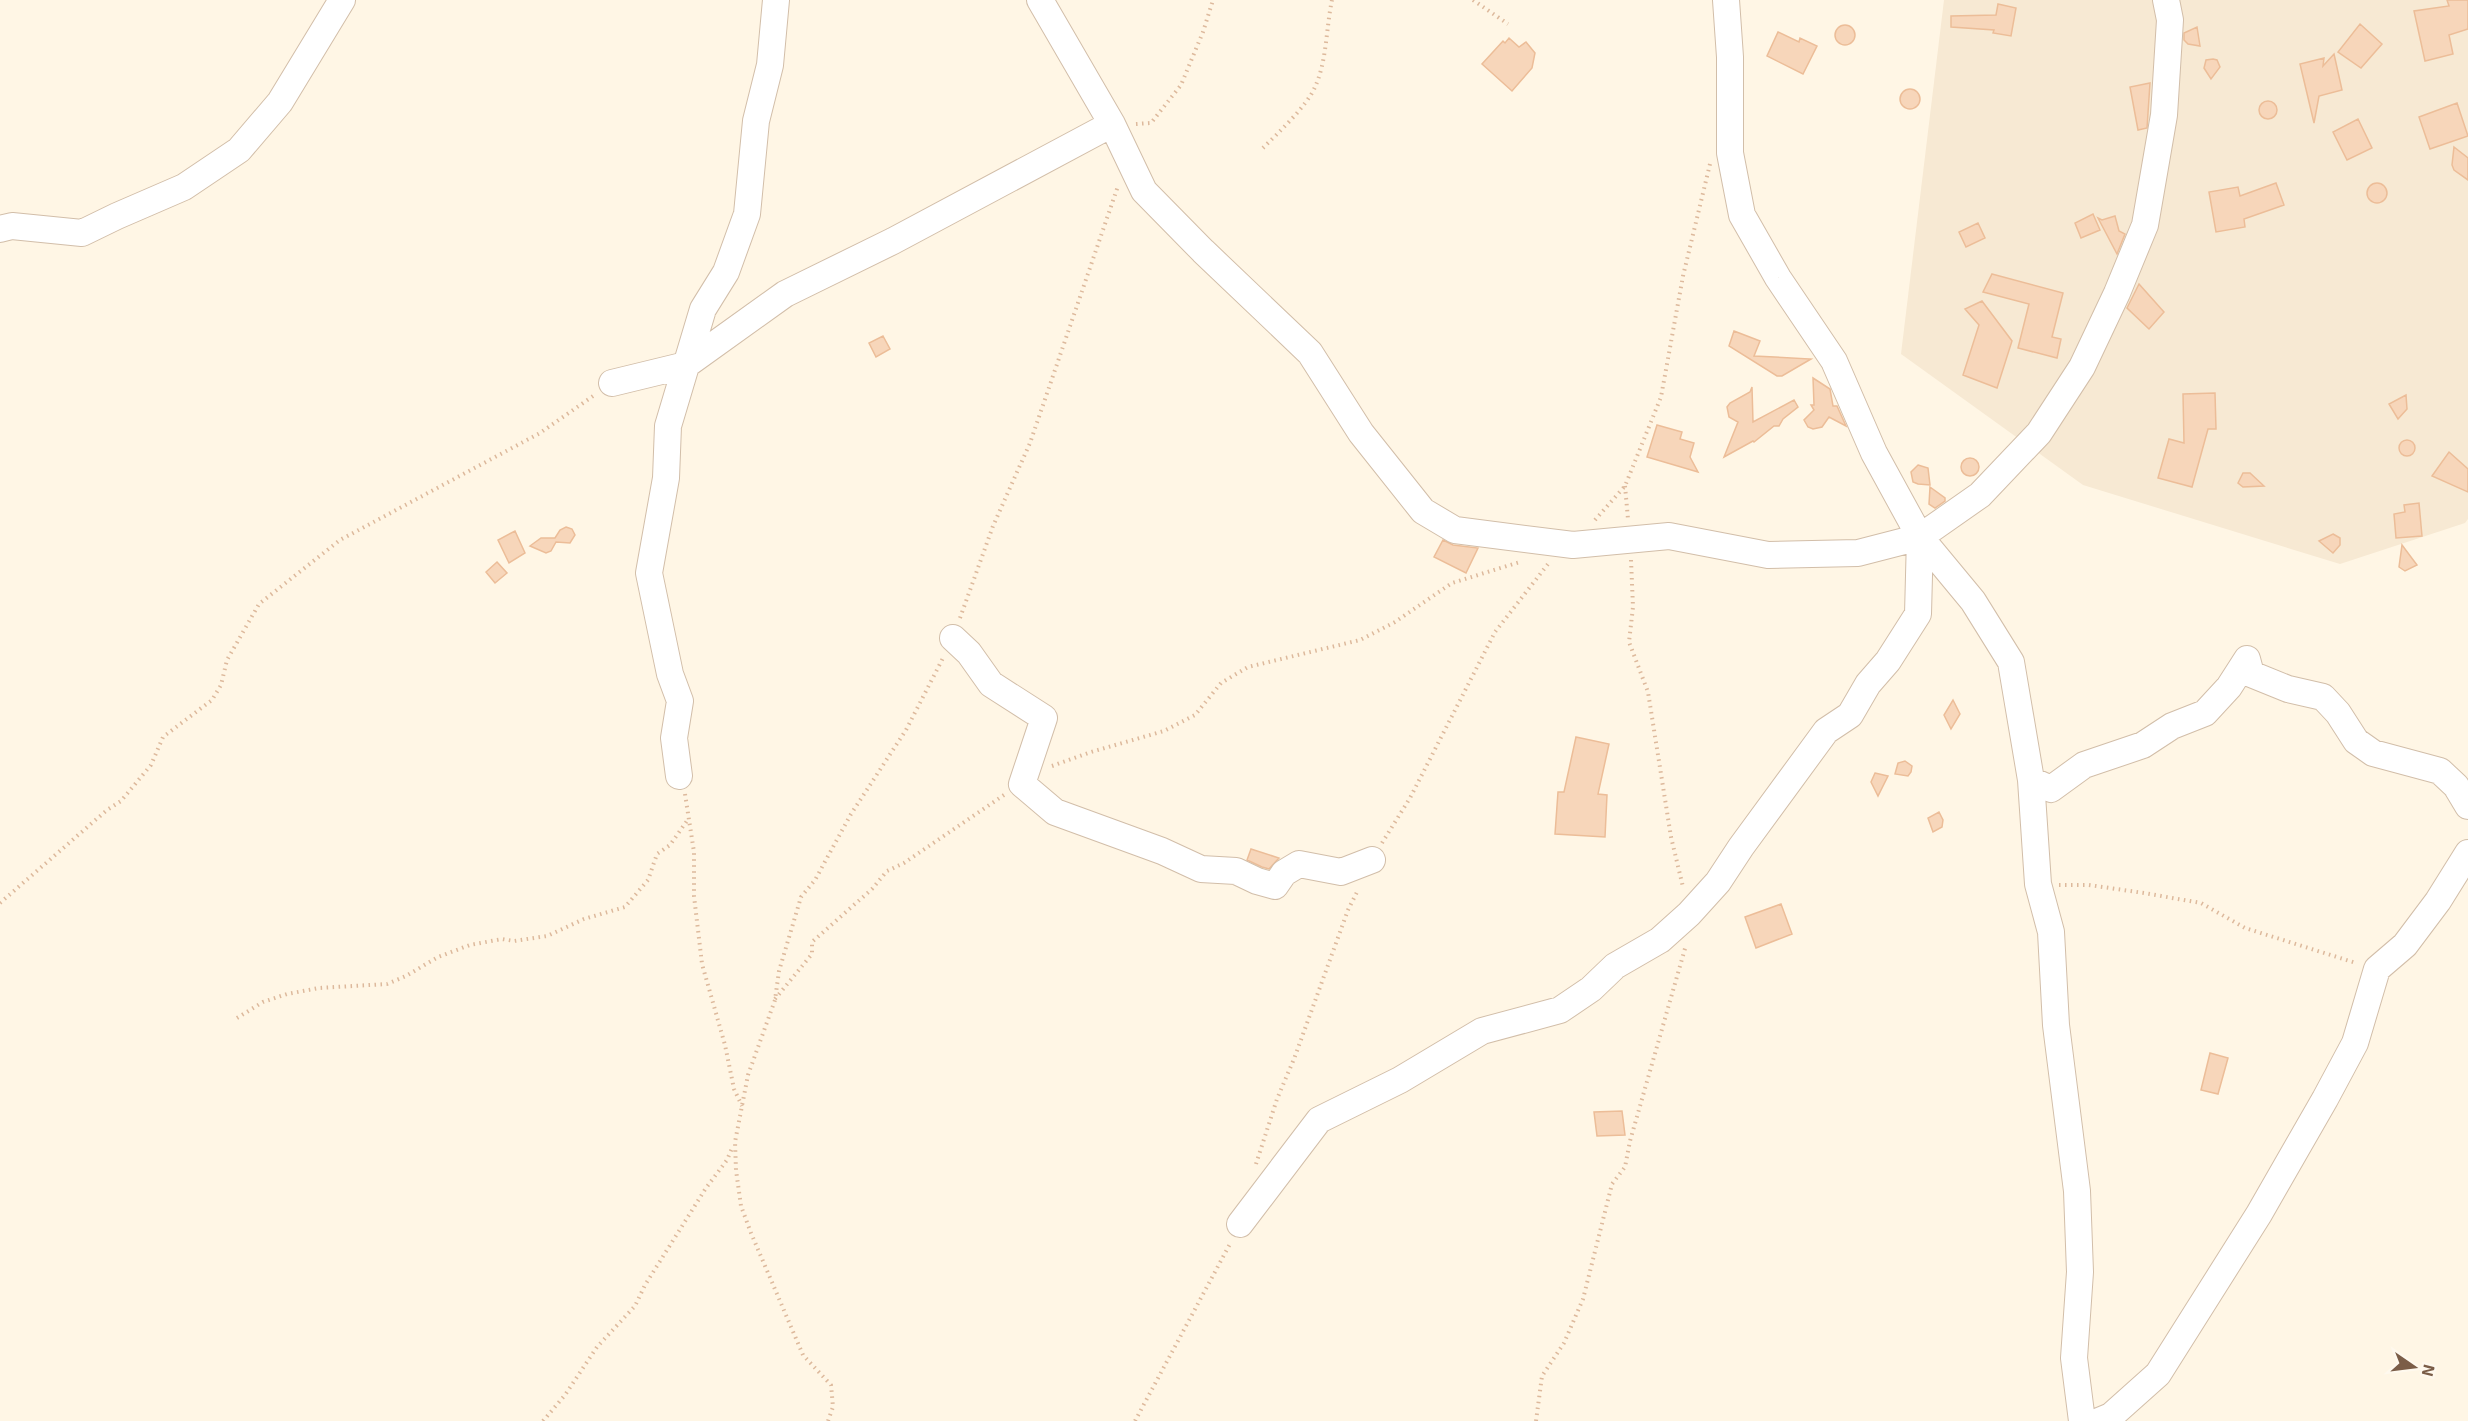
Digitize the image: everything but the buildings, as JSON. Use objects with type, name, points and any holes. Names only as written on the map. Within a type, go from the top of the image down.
[{"type":"street","points":[[0,229],[12,226],[82,233],[184,187],[239,150],[280,102],[342,0]]},
{"type":"street","points":[[679,776],[674,738],[680,701],[670,674],[649,573],[666,478],[669,426],[703,309],[726,272],[747,214],[756,121],[770,65],[776,0]]},
{"type":"street","points":[[1040,0],[1112,124],[1144,191],[1310,353],[1361,433],[1424,511],[1455,530],[1573,545],[1669,536],[1768,555],[1858,553],[1920,537],[1980,495],[2039,433],[2082,367],[2145,225],[2162,126],[2170,20],[2166,0]]},
{"type":"street","points":[[1726,0],[1730,57],[1730,153],[1742,215],[1778,278],[1834,361],[1874,453],[1920,537],[1973,601],[2012,662],[2031,780],[2038,884],[2051,932],[2056,1025],[2077,1191],[2080,1272],[2074,1358],[2082,1421]]},
{"type":"street","points":[[612,383],[686,365],[785,294],[893,241],[1112,124]]},
{"type":"street","points":[[1240,1224],[1319,1120],[1400,1080],[1482,1031],[1560,1010],[1591,989],[1615,966],[1660,940],[1689,914],[1719,882],[1741,847],[1826,731],[1851,715],[1868,684],[1888,661],[1918,614],[1920,537]]},
{"type":"street","points":[[953,638],[969,653],[991,684],[1044,718],[1022,784],[1055,812],[1162,851],[1201,869],[1236,871],[1275,886],[1284,873],[1299,864],[1341,872],[1372,860]]},
{"type":"street","points":[[2031,780],[2051,789],[2084,765],[2142,745],[2172,726],[2205,713],[2229,687],[2247,659],[2251,674],[2288,688],[2323,697],[2338,713],[2356,741],[2373,753],[2440,771],[2456,786],[2468,806]]},
{"type":"street","points":[[2099,1421],[2111,1416],[2158,1374],[2259,1214],[2355,1043],[2377,969],[2405,945],[2438,901],[2468,853]]},
{"type":"path","points":[[1112,124],[1151,123],[1181,85],[1203,32],[1213,0]]},
{"type":"path","points":[[1263,147],[1282,129],[1315,89],[1324,56],[1332,0]]},
{"type":"path","points":[[1473,0],[1508,24]]},
{"type":"path","points":[[1253,1173],[1277,1099],[1294,1059],[1348,910],[1372,860],[1410,798],[1496,632],[1546,566],[1573,545],[1625,486],[1661,397],[1683,276],[1707,171],[1712,160]]},
{"type":"path","points":[[543,1421],[565,1395],[597,1347],[635,1306],[645,1285],[706,1188],[727,1160],[735,1142],[748,1075],[775,1000],[779,971],[801,897],[815,880],[851,814],[906,730],[953,638],[993,526],[1030,443],[1119,183]]},
{"type":"path","points":[[0,903],[106,810],[121,801],[151,765],[163,736],[212,700],[221,685],[227,660],[259,604],[340,540],[540,433],[612,383]]},
{"type":"path","points":[[775,1000],[812,954],[812,942],[872,889],[887,872],[1055,764],[1164,731],[1195,715],[1221,683],[1248,666],[1360,640],[1395,622],[1452,584],[1529,559]]},
{"type":"path","points":[[679,776],[687,801],[694,852],[694,896],[702,964],[725,1046],[734,1089],[742,1107]]},
{"type":"path","points":[[237,1018],[262,1002],[287,994],[319,988],[387,984],[406,976],[438,957],[470,945],[502,939],[514,941],[547,936],[584,919],[625,907],[648,880],[657,854],[670,845],[689,818]]},
{"type":"path","points":[[2038,884],[2089,885],[2200,903],[2245,928],[2377,969]]},
{"type":"path","points":[[735,1142],[741,1206],[803,1355],[831,1385],[833,1407],[828,1421]]},
{"type":"path","points":[[1136,1421],[1240,1224]]},
{"type":"shaded area","points":[[1944,0],[2468,0],[2468,519],[2465,523],[2340,564],[2083,485],[1901,354]]}]
